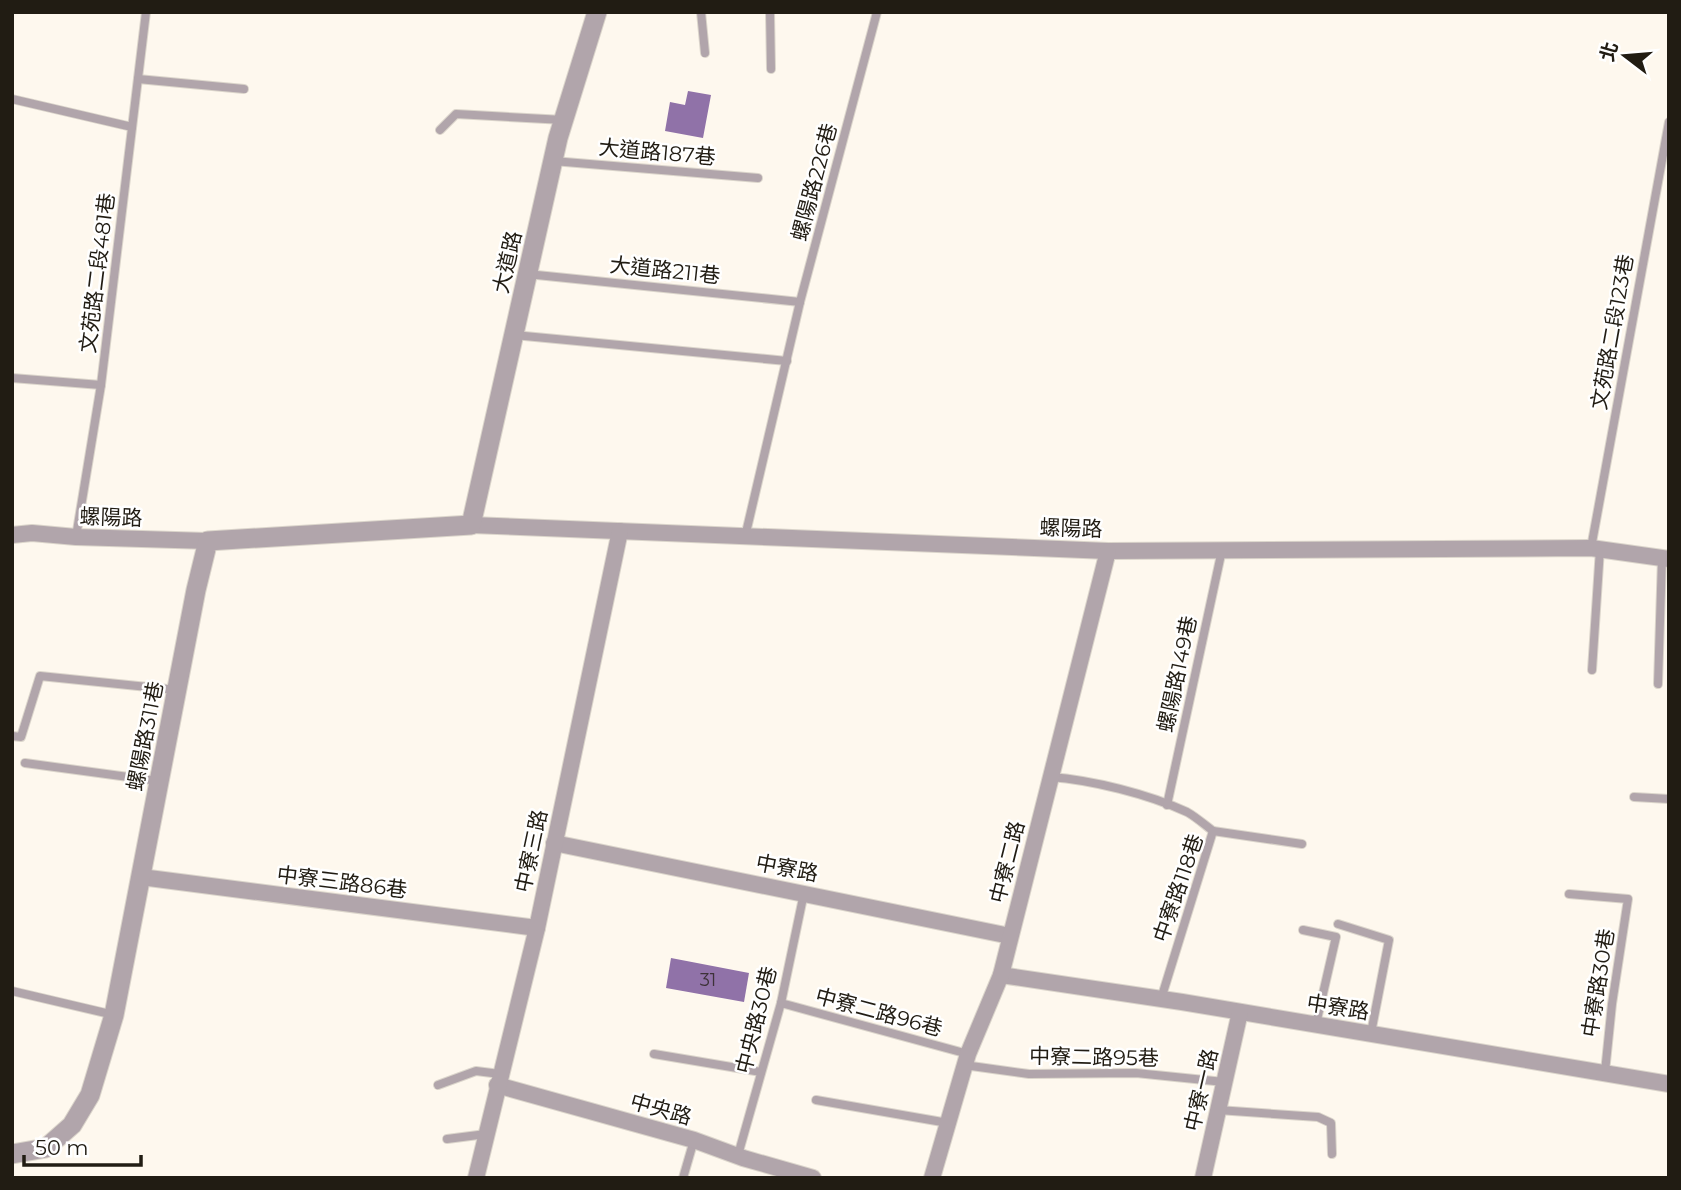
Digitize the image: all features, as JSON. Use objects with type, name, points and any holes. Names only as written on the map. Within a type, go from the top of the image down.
[{"type":"street","name":"大道路","points":[[471,525],[553,161],[597,12]]},
{"type":"street","name":"螺陽路","points":[[471,525],[1108,551],[1595,548],[1666,559]]},
{"type":"street","points":[[208,541],[471,525]]},
{"type":"street","name":"中寮三路","points":[[476,1178],[537,928],[620,531]]},
{"type":"street","name":"螺陽路","points":[[12,535],[33,533],[208,541]]},
{"type":"street","name":"螺陽路311巷","points":[[12,1154],[46,1147],[72,1125],[90,1095],[114,1015],[208,541]]},
{"type":"street","name":"中寮二路","points":[[932,1178],[966,1060],[1001,975],[1108,551]]},
{"type":"street","name":"中寮路","points":[[554,843],[1010,936]]},
{"type":"street","name":"中寮三路86巷","points":[[141,877],[537,928]]},
{"type":"street","name":"中寮路","points":[[1001,975],[1316,1024],[1669,1084]]},
{"type":"street","name":"中寮一路","points":[[1203,1178],[1240,1012]]},
{"type":"street","name":"中央路","points":[[499,1080],[813,1178]]},
{"type":"lane","name":"文苑路二段481巷","points":[[76,537],[101,385],[146,12]]},
{"type":"lane","points":[[701,12],[705,53]]},
{"type":"lane","points":[[770,12],[771,69]]},
{"type":"lane","name":"螺陽路226巷","points":[[745,537],[800,302],[877,12]]},
{"type":"lane","points":[[138,79],[244,89]]},
{"type":"lane","points":[[12,99],[132,127]]},
{"type":"lane","points":[[440,130],[456,114],[564,120]]},
{"type":"lane","name":"文苑路二段123巷","points":[[1592,670],[1595,548],[1669,122]]},
{"type":"lane","name":"大道路187巷","points":[[553,161],[758,178]]},
{"type":"lane","name":"大道路211巷","points":[[527,274],[800,302]]},
{"type":"lane","points":[[514,335],[787,361]]},
{"type":"lane","points":[[12,378],[101,385]]},
{"type":"lane","name":"螺陽路149巷","points":[[1167,805],[1222,550]]},
{"type":"lane","points":[[1658,684],[1666,559]]},
{"type":"lane","points":[[12,736],[21,737],[40,676],[177,690]]},
{"type":"lane","points":[[25,763],[159,781]]},
{"type":"lane","points":[[1051,777],[1085,780],[1167,805],[1189,813],[1213,831]]},
{"type":"lane","points":[[1634,797],[1669,799]]},
{"type":"lane","name":"中寮路118巷","points":[[1161,999],[1213,831],[1302,844]]},
{"type":"lane","name":"中央路30巷","points":[[738,1155],[781,1003],[804,893]]},
{"type":"lane","name":"中寮路30巷","points":[[1569,894],[1628,899],[1605,1072]]},
{"type":"lane","points":[[1338,924],[1389,940],[1371,1033]]},
{"type":"lane","points":[[1303,930],[1336,937],[1316,1024]]},
{"type":"lane","points":[[12,991],[114,1015]]},
{"type":"lane","name":"中寮二路96巷","points":[[781,1003],[966,1060]]},
{"type":"lane","points":[[654,1054],[761,1072]]},
{"type":"lane","name":"中寮二路95巷","points":[[966,1060],[1029,1074],[1136,1073],[1224,1082]]},
{"type":"lane","points":[[438,1086],[476,1071],[499,1080]]},
{"type":"lane","points":[[816,1100],[948,1124]]},
{"type":"lane","points":[[1218,1110],[1318,1117],[1331,1123],[1332,1154]]},
{"type":"lane","points":[[447,1139],[486,1134]]},
{"type":"lane","points":[[683,1178],[694,1140]]},
{"type":"building","points":[[688,91],[711,95],[703,138],[665,131],[670,102],[685,105]]},
{"type":"building","points":[[671,958],[749,973],[744,1002],[666,988]]}]
